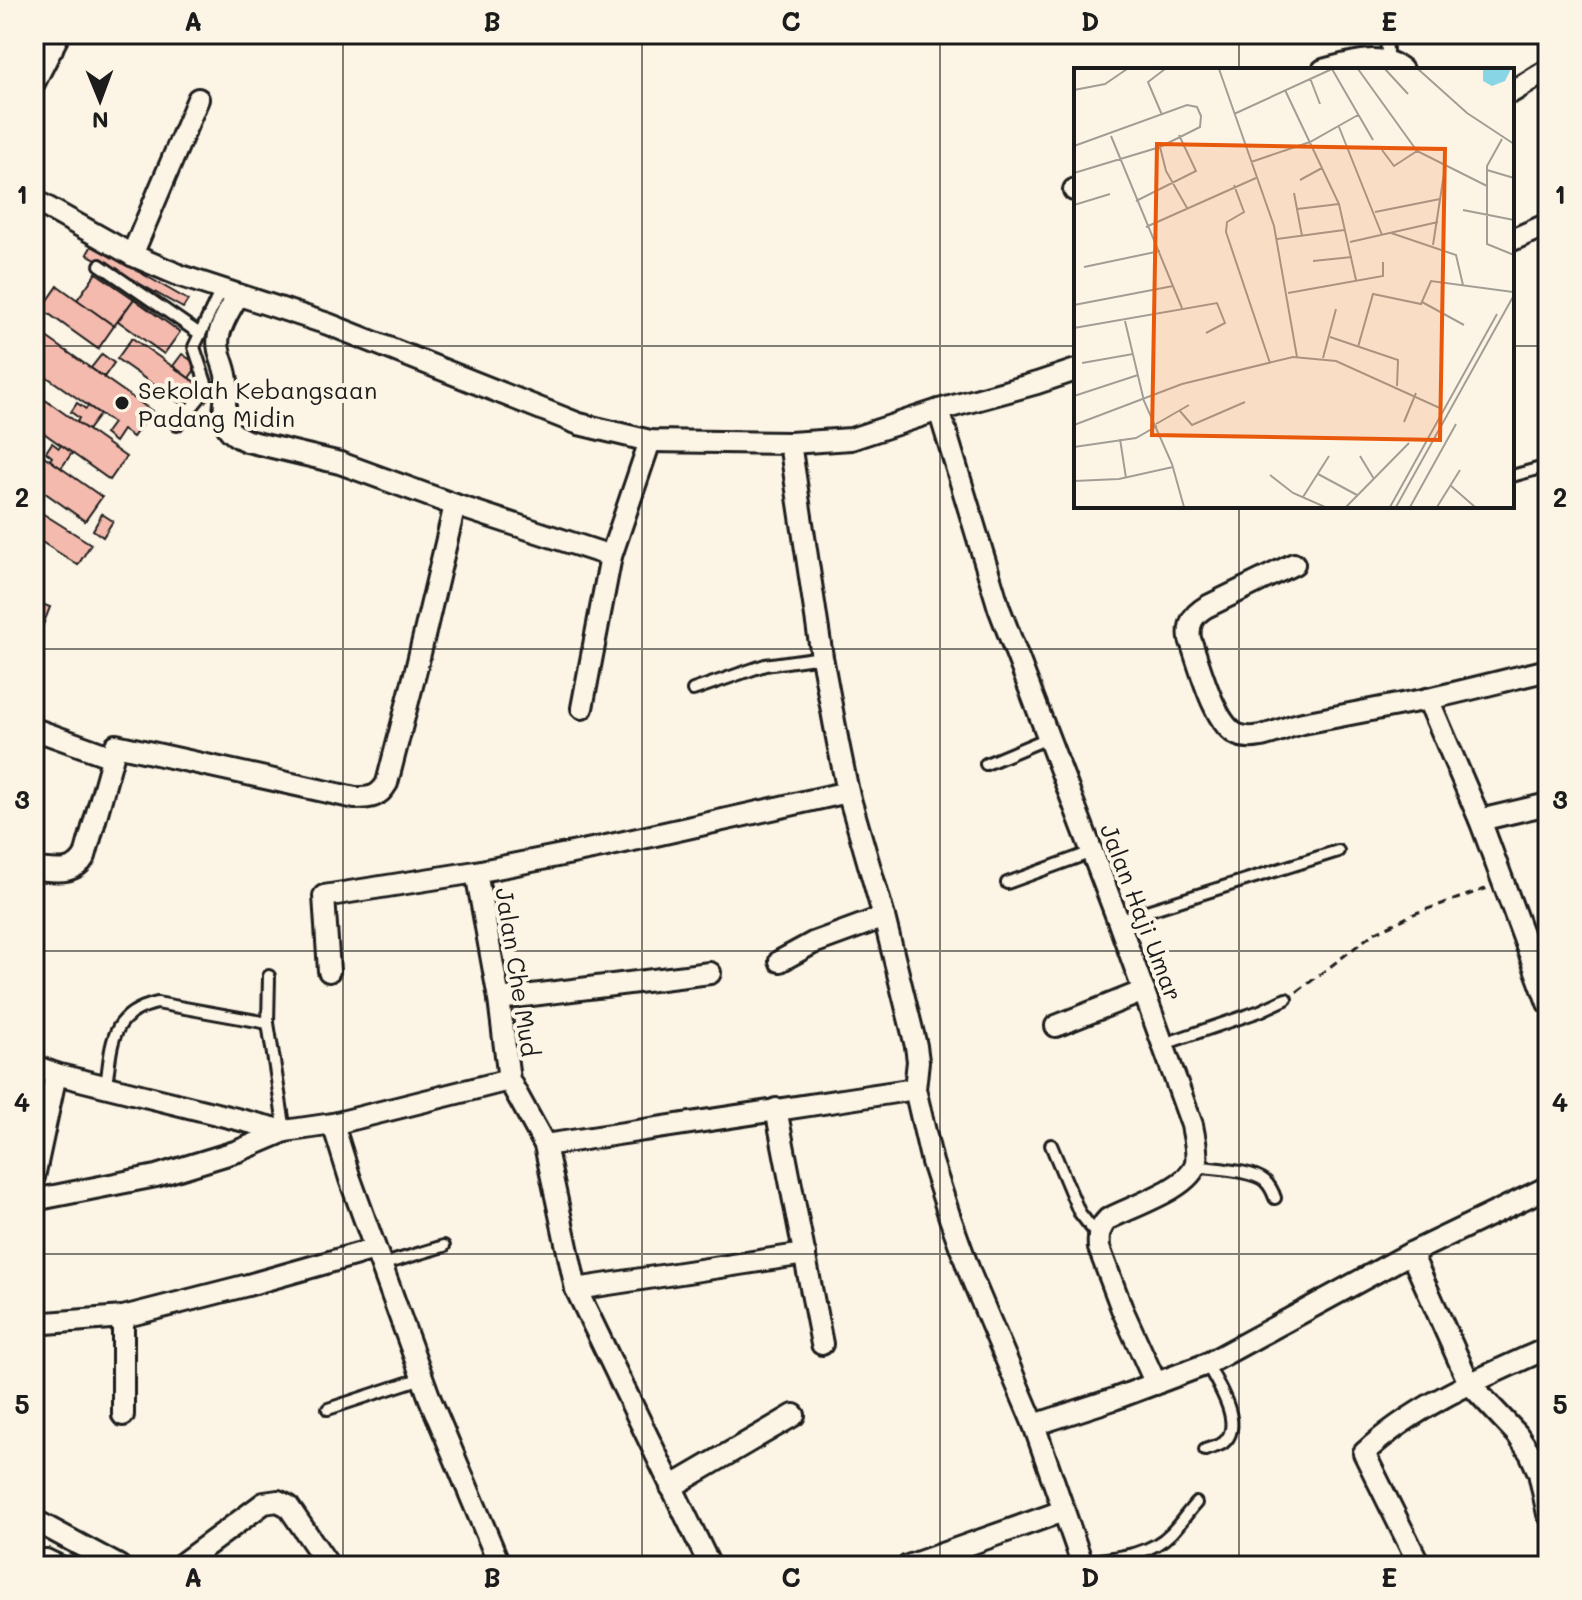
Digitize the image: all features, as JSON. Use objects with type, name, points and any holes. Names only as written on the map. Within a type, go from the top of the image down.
[{"type":"street","points":[[34,83],[48,41]]},
{"type":"street","points":[[1331,68],[1364,60],[1393,65]]},
{"type":"street","points":[[1514,91],[1548,70]]},
{"type":"street","points":[[132,255],[198,99]]},
{"type":"street","points":[[34,200],[132,255],[181,276],[328,324],[579,424],[650,441],[790,443],[851,439],[1074,371]]},
{"type":"street","points":[[1514,239],[1548,224]]},
{"type":"street","points":[[229,293],[218,348],[227,382],[227,426],[235,435],[247,441],[340,463],[611,556]]},
{"type":"street","name":"Jalan Haji Umar","points":[[939,410],[999,608],[1192,1125],[1196,1166]]},
{"type":"street","points":[[582,708],[611,556],[650,441]]},
{"type":"street","points":[[790,443],[822,657],[848,792],[884,917],[916,1046],[915,1089],[932,1162],[971,1276],[1034,1425],[1082,1564]]},
{"type":"street","points":[[34,869],[63,871],[80,864],[85,856],[116,745],[355,798],[377,796],[387,783],[455,505]]},
{"type":"street","points":[[1294,564],[1206,607],[1191,621],[1190,639],[1217,714],[1225,726],[1237,735],[1250,737],[1548,670]]},
{"type":"street","points":[[1428,699],[1480,820],[1548,1003]]},
{"type":"street","points":[[34,729],[112,757]]},
{"type":"street","points":[[329,971],[324,896],[476,872],[602,847],[848,792]]},
{"type":"street","points":[[1480,820],[1548,804]]},
{"type":"street","name":"Jalan Che Mud","points":[[476,872],[499,999],[509,1080]]},
{"type":"street","points":[[780,961],[813,943],[884,917]]},
{"type":"street","points":[[499,999],[710,973]]},
{"type":"street","points":[[1056,1026],[1144,991]]},
{"type":"street","points":[[34,1066],[285,1131]]},
{"type":"street","points":[[34,1177],[56,1074]]},
{"type":"street","points":[[34,1200],[156,1176],[238,1151],[285,1131],[333,1124],[509,1080],[545,1145],[576,1289],[710,1566]]},
{"type":"street","points":[[545,1145],[915,1089]]},
{"type":"street","points":[[776,1109],[822,1344]]},
{"type":"street","points":[[333,1124],[422,1378],[500,1566]]},
{"type":"street","points":[[1156,1384],[1122,1309],[1099,1248],[1098,1237],[1100,1227],[1108,1219],[1172,1189],[1187,1178],[1196,1166]]},
{"type":"street","points":[[1034,1425],[1207,1364],[1411,1253],[1548,1187]]},
{"type":"street","points":[[1411,1253],[1469,1383],[1517,1434],[1530,1453],[1539,1473],[1548,1514]]},
{"type":"street","points":[[576,1289],[805,1254]]},
{"type":"street","points":[[34,1324],[123,1317],[248,1285],[378,1257]]},
{"type":"street","points":[[123,1317],[123,1415]]},
{"type":"street","points":[[1420,1566],[1364,1453],[1402,1422],[1469,1383],[1548,1348]]},
{"type":"street","points":[[671,1487],[794,1415]]},
{"type":"street","points":[[179,1566],[264,1503],[278,1501],[288,1506],[329,1566]]},
{"type":"street","points":[[908,1566],[940,1561],[1063,1511]]},
{"type":"street","points":[[34,1520],[119,1566]]},
{"type":"lane","points":[[1386,34],[1387,52],[1393,65]]},
{"type":"lane","points":[[100,265],[200,334]]},
{"type":"lane","points":[[177,425],[207,386],[194,347],[229,293]]},
{"type":"lane","points":[[1514,475],[1548,466]]},
{"type":"lane","points":[[693,690],[765,665],[822,657]]},
{"type":"lane","points":[[986,764],[1048,738]]},
{"type":"lane","points":[[1118,920],[1338,851]]},
{"type":"lane","points":[[1007,883],[1092,852]]},
{"type":"lane","points":[[269,976],[268,1023],[285,1131]]},
{"type":"lane","points":[[1164,1044],[1286,999]]},
{"type":"lane","points":[[106,1086],[112,1039],[129,1013],[142,1007],[157,1003],[268,1023]]},
{"type":"lane","points":[[1051,1145],[1079,1212],[1098,1237]]},
{"type":"lane","points":[[1196,1166],[1259,1178],[1267,1182],[1275,1198]]},
{"type":"lane","points":[[378,1257],[444,1246]]},
{"type":"lane","points":[[1205,1450],[1223,1443],[1232,1427],[1232,1417],[1207,1364]]},
{"type":"lane","points":[[328,1409],[422,1378]]},
{"type":"lane","points":[[1082,1564],[1138,1553],[1158,1544],[1196,1503]]},
{"type":"lane","points":[[34,1555],[47,1555],[70,1566]]},
{"type":"path","points":[[1286,999],[1374,933],[1416,913],[1503,882]]},
{"type":"building","points":[[92,245],[188,300],[183,308],[87,254]]},
{"type":"building","points":[[96,273],[134,299],[114,326],[77,300]]},
{"type":"building","points":[[58,286],[114,326],[98,349],[42,309]]},
{"type":"building","points":[[134,299],[180,332],[164,354],[118,321]]},
{"type":"building","points":[[42,334],[152,411],[133,437],[123,430],[115,442],[105,434],[113,423],[34,368],[34,346]]},
{"type":"building","points":[[132,338],[199,385],[184,406],[117,359]]},
{"type":"building","points":[[102,354],[114,363],[104,377],[91,368]]},
{"type":"building","points":[[182,354],[198,365],[189,378],[173,366]]},
{"type":"building","points":[[34,392],[126,457],[110,480],[34,426]]},
{"type":"building","points":[[77,403],[100,414],[88,430],[77,422],[79,418],[71,412]]},
{"type":"building","points":[[52,443],[72,453],[61,468],[50,460],[52,457],[46,452]]},
{"type":"building","points":[[34,449],[102,497],[85,521],[34,485]]},
{"type":"building","points":[[34,508],[91,544],[78,565],[34,537]]},
{"type":"building","points":[[102,514],[113,521],[103,537],[93,530]]},
{"type":"building","points":[[34,601],[50,607],[41,630],[34,627]]},
{"type":"place","name":"Sekolah Kebangsaan Padang Midin","points":[[122,403]]}]
